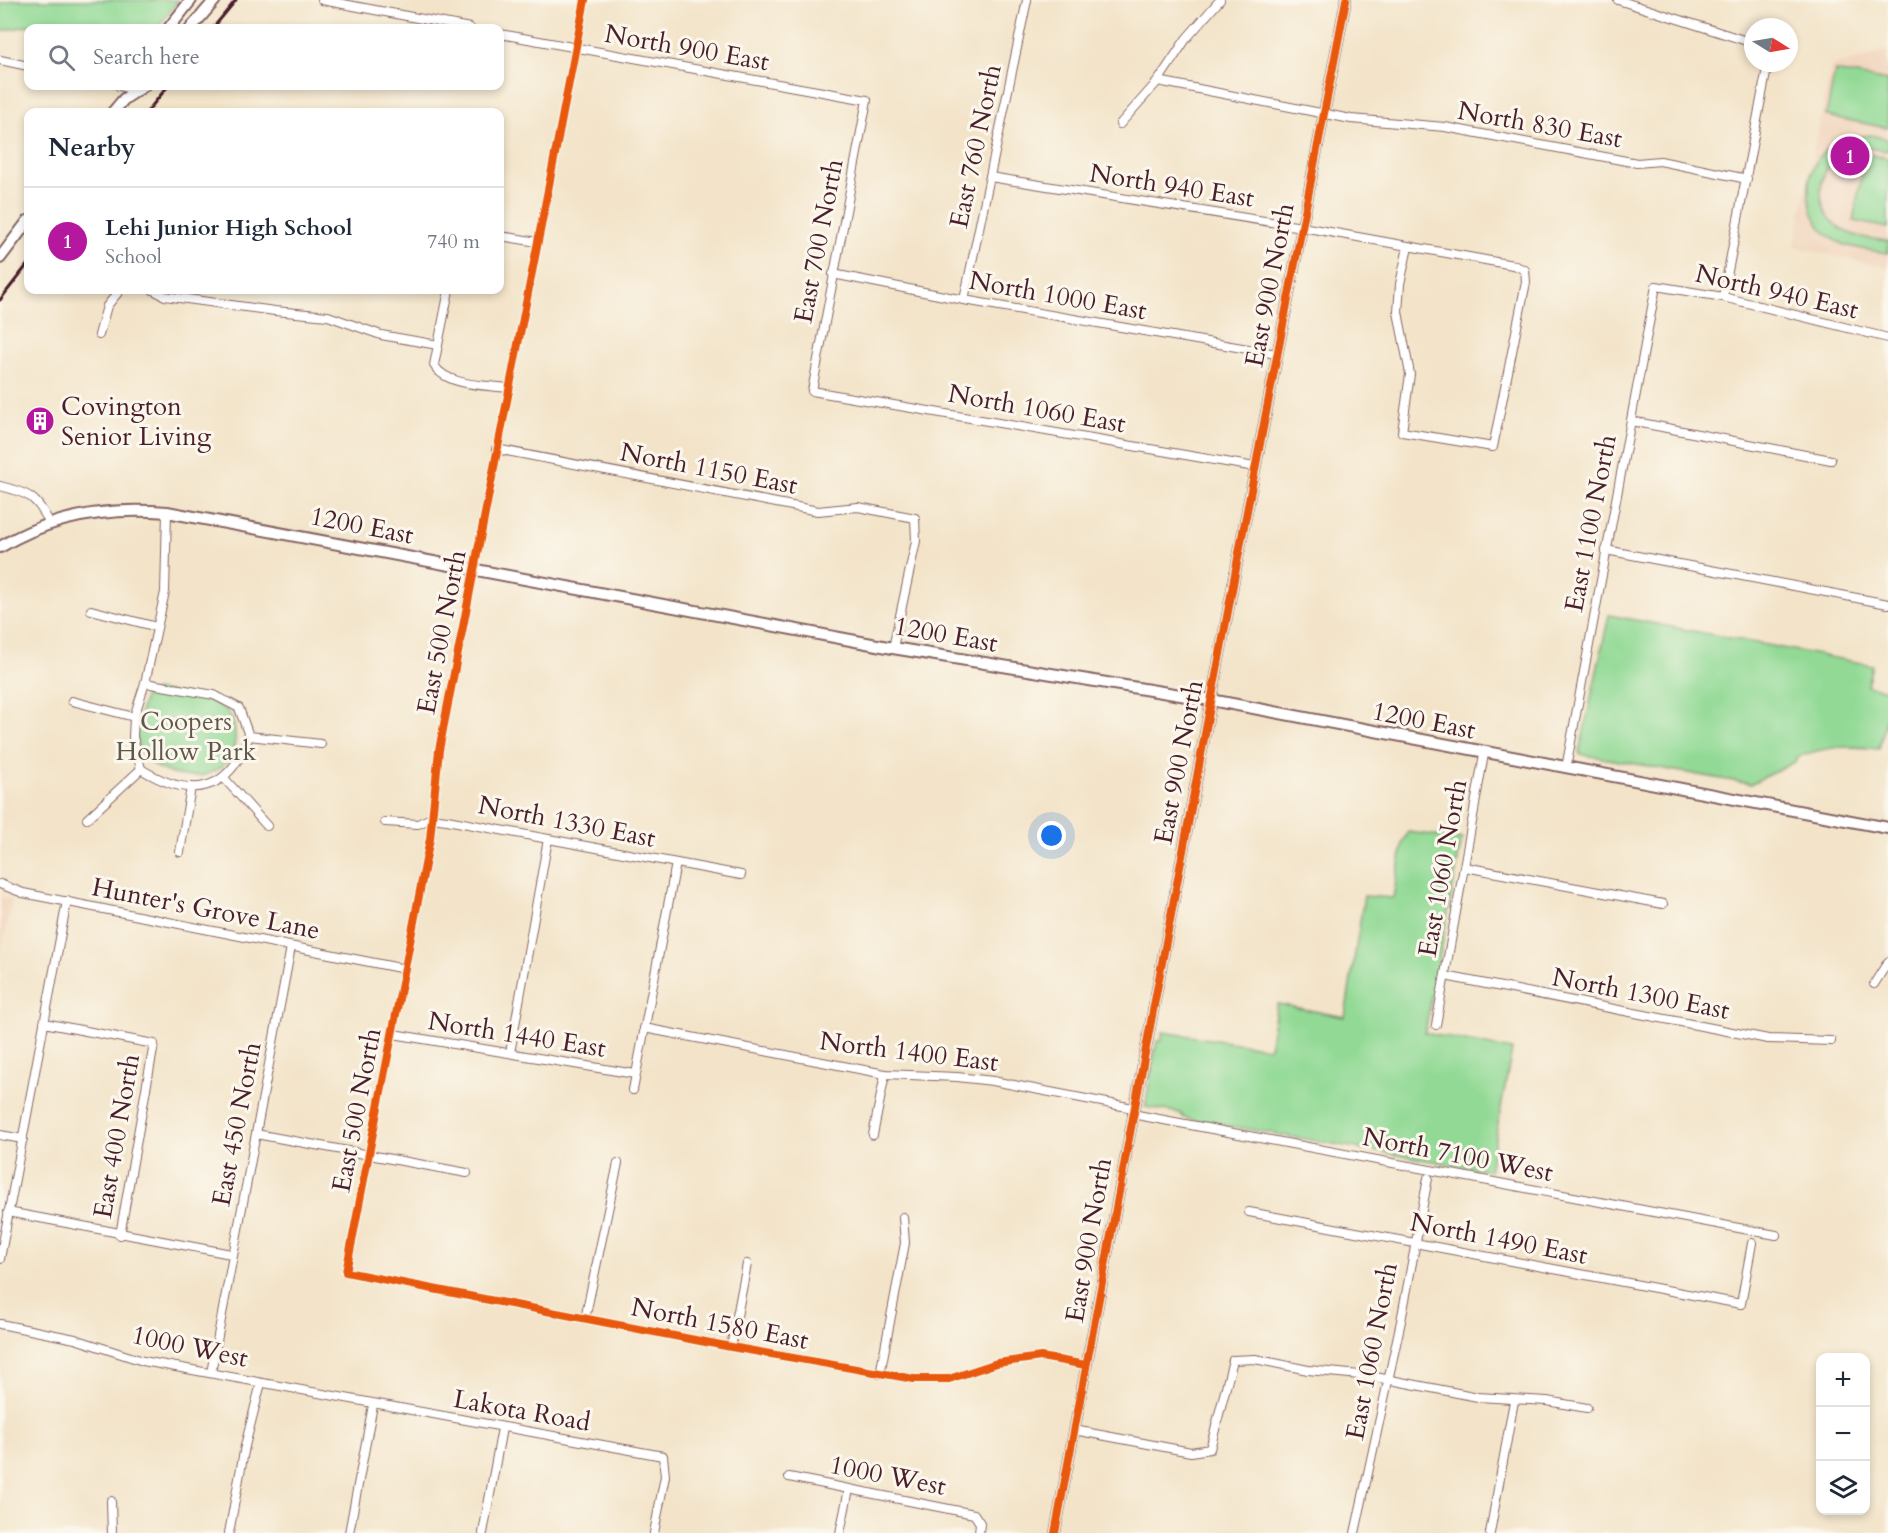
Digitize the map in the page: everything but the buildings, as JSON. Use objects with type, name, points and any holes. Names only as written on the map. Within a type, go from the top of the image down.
[{"type":"main road","points":[[172,24],[191,0]]},
{"type":"main road","points":[[194,24],[215,0]]},
{"type":"main road","points":[[124,90],[124,99]]},
{"type":"main road","points":[[116,108],[124,99],[137,90]]},
{"type":"main road","points":[[0,258],[24,226]]},
{"type":"main road","name":"1200 East","points":[[0,547],[50,524],[92,513],[121,510],[166,512],[893,648],[1211,700],[1484,754],[1888,828]]},
{"type":"street","points":[[322,0],[449,24]]},
{"type":"street","name":"East 500 North","points":[[346,1272],[430,839],[439,750],[507,388],[538,243],[585,0]]},
{"type":"street","name":"East 760 North","points":[[964,300],[1028,0]]},
{"type":"street","points":[[1120,124],[1158,81],[1186,39],[1220,0]]},
{"type":"street","name":"East 900 North","points":[[1055,1533],[1255,467],[1346,0]]},
{"type":"street","points":[[1618,0],[1744,40]]},
{"type":"street","name":"North 900 East","points":[[504,35],[867,100]]},
{"type":"street","points":[[0,60],[24,65]]},
{"type":"street","points":[[1723,297],[1766,72]]},
{"type":"street","name":"North 830 East","points":[[1158,81],[1324,114],[1379,123],[1445,127],[1637,163],[1660,161],[1747,179]]},
{"type":"street","name":"East 700 North","points":[[812,391],[867,100]]},
{"type":"street","name":"North 940 East","points":[[990,177],[1302,227],[1513,265],[1525,270],[1526,282],[1493,447],[1402,432],[1410,374],[1398,312],[1400,284],[1408,247]]},
{"type":"street","points":[[504,237],[538,243]]},
{"type":"street","name":"North 1000 East","points":[[833,274],[964,300],[1277,354]]},
{"type":"street","name":"North 940 East","points":[[1656,286],[1723,297],[1888,338]]},
{"type":"street","name":"East 1100 North","points":[[1566,768],[1656,286]]},
{"type":"street","points":[[99,335],[107,306],[117,294]]},
{"type":"street","points":[[161,294],[275,311],[328,316],[381,335],[438,345]]},
{"type":"street","points":[[447,294],[434,365],[438,372],[449,379],[507,388]]},
{"type":"street","name":"North 1060 East","points":[[812,391],[1255,467]]},
{"type":"street","points":[[1631,421],[1831,460]]},
{"type":"street","name":"North 1150 East","points":[[496,449],[818,511],[858,507],[915,518],[916,541],[893,648]]},
{"type":"street","points":[[0,486],[21,491],[40,503],[50,524]]},
{"type":"street","points":[[145,683],[214,695],[239,708],[249,736],[234,768],[224,778],[208,787],[191,787],[161,781],[141,770],[133,737],[134,717],[145,683],[165,592],[166,512]]},
{"type":"street","points":[[1606,550],[1888,604]]},
{"type":"street","points":[[91,610],[158,627]]},
{"type":"street","points":[[72,701],[134,717]]},
{"type":"street","points":[[249,736],[321,744]]},
{"type":"street","name":"East 1060 North","points":[[1436,1025],[1484,754]]},
{"type":"street","points":[[87,819],[141,770]]},
{"type":"street","points":[[224,778],[267,826]]},
{"type":"street","points":[[180,852],[191,787]]},
{"type":"street","name":"North 1330 East","points":[[385,822],[418,824],[431,818],[741,875]]},
{"type":"street","points":[[510,1053],[548,839]]},
{"type":"street","points":[[633,1090],[676,863]]},
{"type":"street","points":[[1465,867],[1663,903]]},
{"type":"street","name":"Hunter's Grove Lane","points":[[0,884],[22,893],[405,969]]},
{"type":"street","points":[[0,1258],[67,901]]},
{"type":"street","name":"East 450 North","points":[[210,1372],[291,947]]},
{"type":"street","points":[[1874,984],[1888,962]]},
{"type":"street","name":"North 1300 East","points":[[1445,976],[1768,1039],[1831,1041]]},
{"type":"street","name":"East 400 North","points":[[44,1023],[154,1044],[120,1235]]},
{"type":"street","name":"North 1400 East","points":[[644,1028],[885,1074],[993,1081],[1133,1111]]},
{"type":"street","name":"North 1440 East","points":[[393,1034],[635,1074]]},
{"type":"street","points":[[873,1135],[885,1074]]},
{"type":"street","name":"North 7100 West","points":[[1133,1111],[1776,1235]]},
{"type":"street","points":[[256,1134],[467,1173]]},
{"type":"street","points":[[0,1136],[23,1139]]},
{"type":"street","points":[[585,1319],[618,1163]]},
{"type":"street","name":"East 1060 North","points":[[1355,1533],[1428,1178]]},
{"type":"street","points":[[8,1212],[120,1235],[231,1254]]},
{"type":"street","name":"North 1490 East","points":[[1249,1212],[1741,1304],[1752,1244]]},
{"type":"street","points":[[880,1374],[905,1243],[903,1217]]},
{"type":"street","points":[[731,1347],[747,1264]]},
{"type":"street","name":"North 1580 East","points":[[346,1272],[731,1347],[914,1379],[949,1379],[997,1363],[1041,1357],[1086,1365]]},
{"type":"street","name":"1000 West","points":[[0,1324],[75,1339],[143,1360],[373,1405]]},
{"type":"street","points":[[1074,1430],[1191,1452],[1210,1449],[1233,1360],[1255,1359],[1308,1370],[1388,1379],[1478,1397],[1514,1401],[1547,1401],[1587,1408]]},
{"type":"street","points":[[229,1533],[245,1446],[261,1383]]},
{"type":"street","points":[[1490,1533],[1514,1401]]},
{"type":"street","points":[[349,1533],[373,1405]]},
{"type":"street","name":"Lakota Road","points":[[373,1405],[663,1456],[665,1476],[654,1533]]},
{"type":"street","points":[[483,1533],[502,1428]]},
{"type":"street","name":"1000 West","points":[[789,1477],[959,1510],[978,1517],[979,1533]]},
{"type":"street","points":[[840,1533],[849,1489]]},
{"type":"street","points":[[111,1501],[112,1533]]},
{"type":"shaded area","points":[[1888,51],[1888,268],[1794,247],[1831,66]]},
{"type":"shaded area","points":[[0,898],[12,900],[0,957]]},
{"type":"green space","points":[[13,0],[179,0],[160,24],[24,24],[24,27],[0,31],[0,4]]},
{"type":"green space","points":[[1835,71],[1888,81],[1888,128],[1826,116]]},
{"type":"green space","points":[[1871,135],[1888,139],[1888,151],[1861,148],[1839,156],[1830,164],[1824,175],[1821,187],[1822,199],[1825,211],[1832,222],[1853,235],[1888,241],[1888,253],[1854,247],[1835,240],[1817,222],[1809,198],[1811,173],[1824,152],[1834,144],[1846,139]]},
{"type":"green space","points":[[1866,154],[1888,158],[1888,228],[1853,221]]},
{"type":"green space","points":[[1609,615],[1872,665],[1867,686],[1888,690],[1888,713],[1879,749],[1838,747],[1808,753],[1797,757],[1797,761],[1750,784],[1579,754]]},
{"type":"green space","name":"Coopers Hollow Park","points":[[155,690],[204,699],[223,707],[232,719],[235,731],[232,752],[222,766],[207,774],[189,776],[170,773],[154,765],[142,753],[136,736],[138,721],[145,696]]},
{"type":"green space","points":[[1408,832],[1462,839],[1425,1033],[1512,1050],[1489,1171],[1184,1118],[1180,1113],[1145,1107],[1157,1041],[1161,1041],[1163,1032],[1269,1048],[1277,1004],[1345,1017],[1364,896],[1393,898],[1403,843]]},
{"type":"railway","points":[[216,24],[236,0]]},
{"type":"railway","points":[[150,108],[165,90]]},
{"type":"railway","points":[[0,300],[24,269]]},
{"type":"cycle path","points":[[585,0],[439,750],[430,839],[346,1272],[731,1347],[914,1379],[949,1379],[997,1363],[1041,1357],[1086,1365]]},
{"type":"cycle path","points":[[1055,1533],[1241,542],[1346,0]]},
{"type":"place","name":"Lehi Junior High School","points":[[1850,156]]},
{"type":"place","name":"Covington Senior Living","points":[[40,421]]}]
